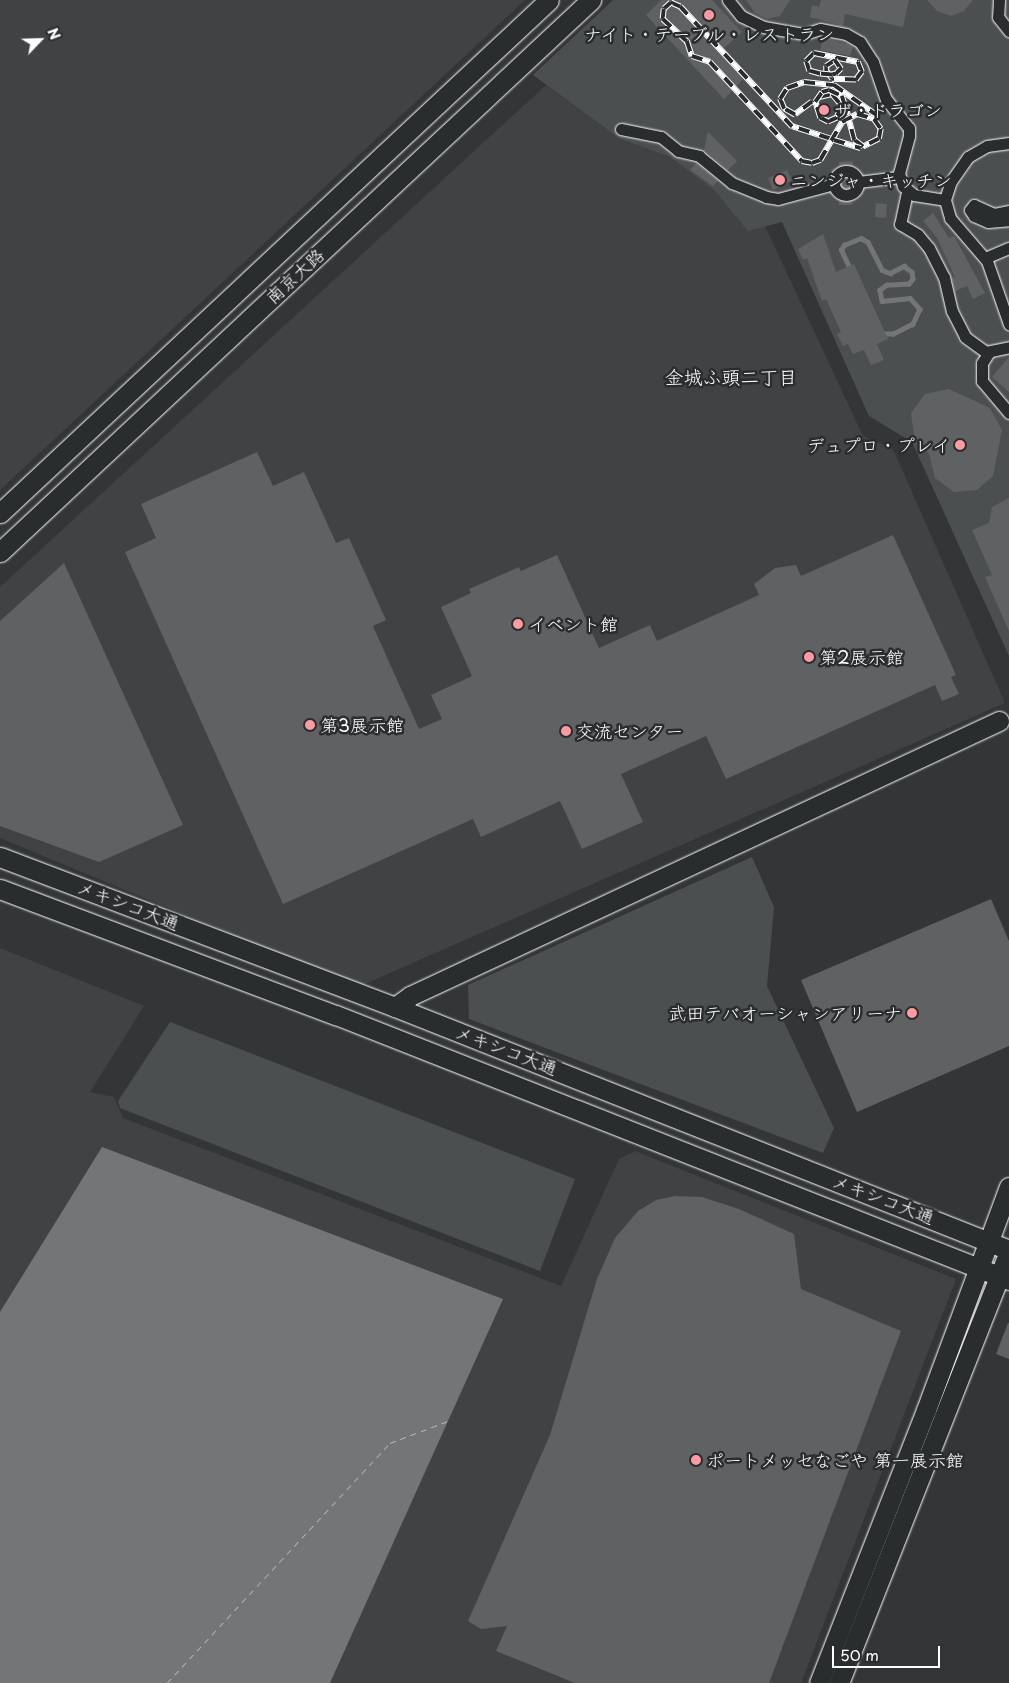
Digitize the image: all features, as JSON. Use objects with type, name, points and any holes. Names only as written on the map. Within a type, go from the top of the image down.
[{"type":"street","name":"南京大路","points":[[0,513],[549,0]]},
{"type":"street","name":"南京大路","points":[[0,552],[591,0]]},
{"type":"street","points":[[728,0],[741,16],[764,27],[804,34],[820,29],[846,34],[860,42],[873,62],[886,99],[907,122],[910,136],[901,160],[899,177],[907,192],[900,224],[918,236],[929,248],[944,278],[952,311],[965,337],[989,352]]},
{"type":"street","points":[[999,0],[998,17],[1009,32]]},
{"type":"street","points":[[621,128],[661,137],[678,151],[699,156],[732,183],[766,197],[778,199],[834,184]]},
{"type":"street","points":[[1009,144],[987,146],[968,157],[951,181],[945,200],[950,218],[985,258],[1004,286],[1009,324]]},
{"type":"street","points":[[844,171],[852,172],[858,182],[856,190],[846,195],[838,192],[834,184],[837,174],[844,171]]},
{"type":"street","points":[[858,182],[899,177]]},
{"type":"street","points":[[907,192],[945,200]]},
{"type":"street","points":[[1009,211],[994,214],[974,205],[970,210],[974,216],[988,222],[1009,220]]},
{"type":"street","points":[[985,258],[1009,248]]},
{"type":"street","points":[[1009,347],[989,352],[982,363],[982,381],[1009,413]]},
{"type":"street","points":[[395,1007],[410,996],[999,721]]},
{"type":"street","name":"メキシコ大通","points":[[0,857],[395,1007],[988,1240],[1009,1251]]},
{"type":"street","name":"メキシコ大通","points":[[0,889],[336,1015],[979,1266],[1004,1278]]},
{"type":"street","points":[[819,1683],[1009,1187]]},
{"type":"street","points":[[839,1683],[1004,1278],[1009,1251]]},
{"type":"shaded area","points":[[0,0],[525,0],[0,490]]},
{"type":"shaded area","points":[[613,0],[1009,0],[1009,656],[912,442],[869,416],[782,222],[748,231],[715,191],[670,157],[620,139],[533,75]]},
{"type":"shaded area","points":[[546,85],[620,139],[670,157],[715,191],[748,230],[765,226],[863,436],[893,449],[1005,703],[358,987],[0,838],[0,587]]},
{"type":"shaded area","points":[[752,857],[774,907],[767,986],[834,1128],[823,1153],[469,1019],[468,985]]},
{"type":"shaded area","points":[[0,948],[144,1006],[90,1092],[114,1097],[123,1118],[561,1286],[619,1159],[635,1151],[956,1279],[801,1683],[325,1683],[0,1312]]},
{"type":"shaded area","points":[[170,1022],[575,1179],[540,1271],[120,1108],[118,1101]]},
{"type":"shaded area","points":[[102,1147],[503,1299],[330,1683],[0,1683],[0,1312]]},
{"type":"building","points":[[661,0],[712,0],[742,32],[724,48],[748,74],[724,99],[646,15]]},
{"type":"building","points":[[746,0],[790,0],[780,16],[767,19],[755,13]]},
{"type":"building","points":[[821,0],[909,0],[903,27],[845,14],[843,26],[810,17],[812,5],[819,7]]},
{"type":"building","points":[[927,0],[973,0],[964,11],[951,16],[937,11]]},
{"type":"building","points":[[823,37],[853,46],[850,56],[820,50]]},
{"type":"building","points":[[708,132],[737,161],[728,170],[704,150]]},
{"type":"building","points":[[853,161],[852,205],[839,205],[839,162]]},
{"type":"building","points":[[696,163],[718,181],[713,186],[690,170]]},
{"type":"building","name":"ニンジャ・キッチン","points":[[787,170],[792,181],[773,190],[768,178]]},
{"type":"building","points":[[876,203],[887,204],[886,218],[875,217]]},
{"type":"building","points":[[933,213],[949,238],[954,236],[985,293],[973,299],[967,286],[955,291],[952,278],[955,277],[937,238],[923,221]]},
{"type":"building","points":[[823,234],[836,272],[854,264],[888,339],[877,344],[884,360],[871,365],[864,350],[853,354],[848,344],[843,346],[837,334],[841,332],[826,299],[822,301],[807,258],[803,260],[798,249]]},
{"type":"building","points":[[1009,357],[1009,392],[992,377]]},
{"type":"building","name":"デュプロ・プレイ","points":[[949,389],[990,408],[1002,430],[993,476],[977,490],[954,492],[935,478],[929,454],[914,436],[911,413],[925,394]]},
{"type":"building","points":[[257,452],[273,486],[304,472],[336,543],[349,538],[386,620],[373,626],[419,729],[442,719],[431,695],[472,676],[441,607],[471,593],[469,589],[519,567],[521,571],[557,555],[599,648],[650,625],[657,641],[759,595],[754,584],[775,568],[796,565],[801,576],[893,535],[956,675],[951,677],[959,694],[942,701],[935,685],[726,779],[706,736],[621,774],[643,822],[582,849],[560,801],[481,837],[473,819],[283,904],[125,552],[156,538],[141,504]]},
{"type":"building","points":[[1009,498],[1009,631],[985,577],[992,575],[972,530],[989,523],[992,507]]},
{"type":"building","points":[[64,563],[183,825],[99,862],[0,826],[0,621]]},
{"type":"building","name":"武田テバオーシャンアリーナ","points":[[991,899],[1009,941],[1009,1046],[857,1112],[801,980]]},
{"type":"building","name":"ポートメッセなごや 第一展示館","points":[[675,1196],[702,1197],[739,1209],[794,1234],[801,1289],[901,1331],[769,1683],[575,1683],[496,1651],[507,1626],[481,1629],[468,1621],[550,1435],[597,1279],[615,1238],[638,1211],[656,1200]]},
{"type":"building","points":[[1009,1323],[1009,1359],[996,1354]]},
{"type":"waterway","points":[[861,238],[868,242],[882,270],[890,273],[904,266],[912,272],[913,279],[909,284],[887,285],[880,290],[882,301],[910,298],[920,309],[913,324],[893,334],[884,334],[878,330],[841,250],[844,245],[861,238]]},
{"type":"ferry route","points":[[167,1683],[390,1443],[448,1421]]},
{"type":"railway","points":[[830,139],[792,127],[680,7],[671,3],[664,9],[663,19],[687,41],[692,56],[710,62],[802,161],[812,163],[820,160],[842,122],[857,114],[874,119],[881,129],[879,139],[863,147],[854,140],[849,121]]},
{"type":"railway","points":[[809,71],[806,61],[814,53],[858,62],[862,72],[856,80],[832,79],[828,74],[826,71],[826,66],[835,60],[841,69],[836,74],[832,75],[820,74],[809,71]]},
{"type":"railway","points":[[812,102],[795,115],[784,109],[780,99],[787,88],[804,82],[834,85],[878,116]]},
{"type":"railway","points":[[819,97],[832,94],[842,106],[837,118],[828,122],[820,118],[815,102],[822,92],[829,90],[842,96],[848,115]]},
{"type":"railway","points":[[834,140],[861,148]]},
{"type":"place","name":"ナイト・テーブル・レストラン","points":[[709,15]]},
{"type":"place","name":"ザ・ドラゴン","points":[[824,110]]},
{"type":"place","name":"ニンジャ・キッチン","points":[[780,180]]},
{"type":"place","name":"デュプロ・プレイ","points":[[960,445]]},
{"type":"place","name":"イベント館","points":[[518,624]]},
{"type":"place","name":"第2展示館","points":[[809,657]]},
{"type":"place","name":"第3展示館","points":[[310,725]]},
{"type":"place","name":"交流センター","points":[[566,731]]},
{"type":"place","name":"武田テバオーシャンアリーナ","points":[[912,1013]]},
{"type":"place","name":"ポートメッセなごや 第一展示館","points":[[696,1460]]},
{"type":"district","name":"金城ふ頭二丁目","points":[[731,377]]}]
